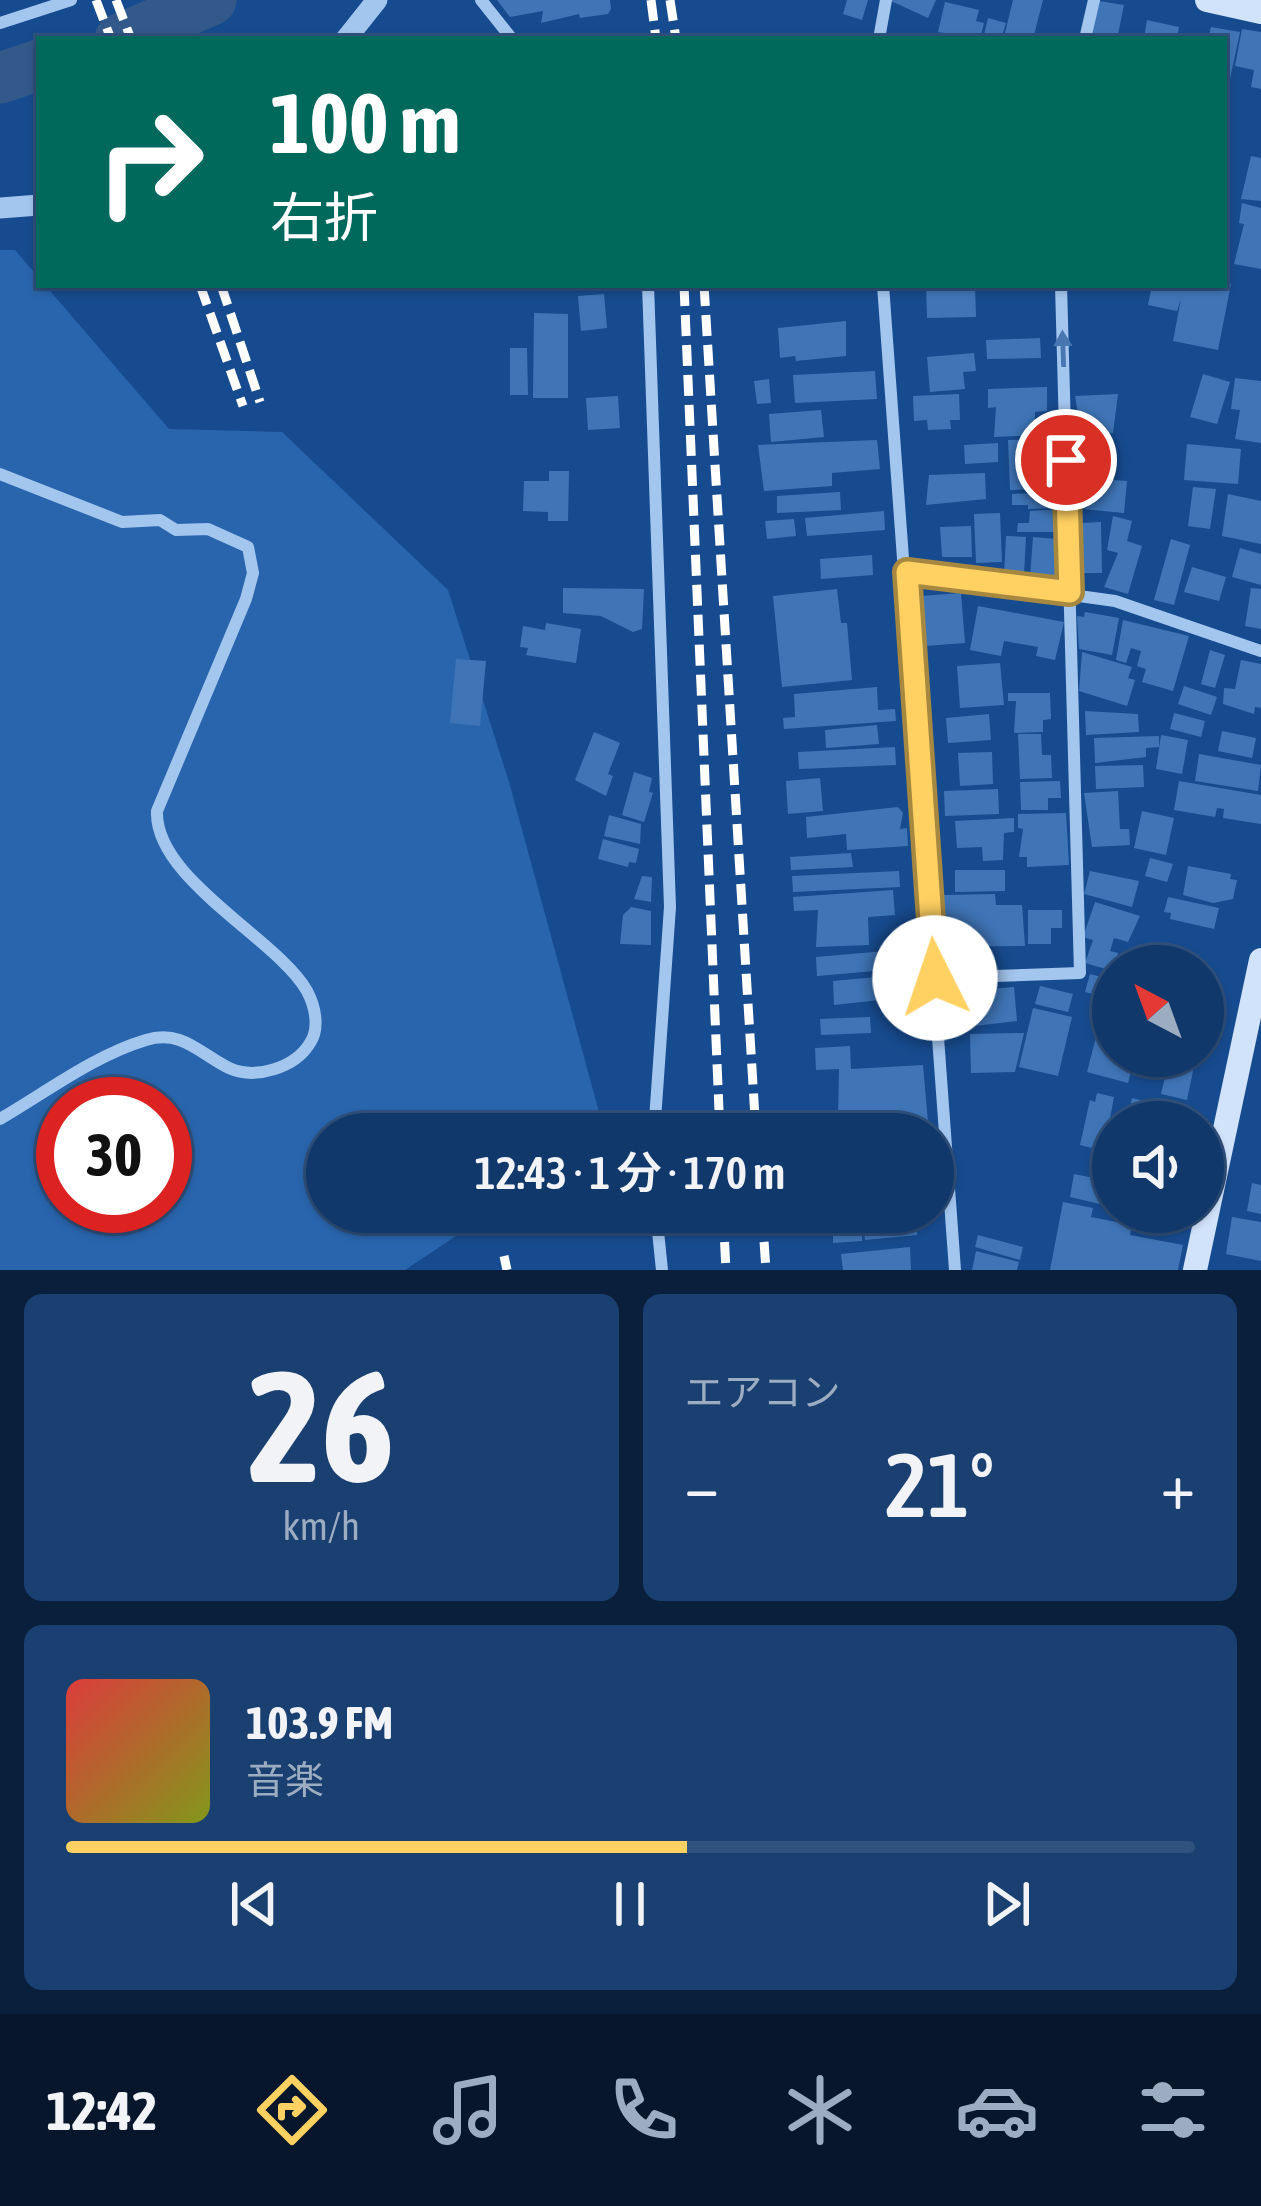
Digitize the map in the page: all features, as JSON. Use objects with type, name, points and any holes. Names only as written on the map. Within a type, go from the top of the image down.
[{"type":"main road","points":[[1208,0],[1261,12]]},
{"type":"main road","points":[[1195,1270],[1261,960]]},
{"type":"street","points":[[0,23],[71,0]]},
{"type":"street","points":[[348,36],[376,0]]},
{"type":"street","points":[[481,0],[510,36]]},
{"type":"street","points":[[880,36],[886,0]]},
{"type":"street","points":[[1086,36],[1094,0]]},
{"type":"street","points":[[0,208],[36,205]]},
{"type":"street","points":[[648,288],[670,907],[655,1113]]},
{"type":"street","points":[[883,288],[955,1270]]},
{"type":"street","points":[[935,978],[1080,973],[1061,288]]},
{"type":"street","points":[[0,474],[122,522],[160,520],[176,530],[208,529],[248,547],[253,573],[246,599],[157,811],[157,823],[176,857],[225,915],[293,971],[313,1003],[316,1021],[313,1040],[299,1057],[279,1068],[240,1072],[178,1038],[149,1038],[0,1119]]},
{"type":"street","points":[[907,572],[1070,592],[1174,618],[1261,651]]},
{"type":"street","points":[[658,1233],[662,1270]]},
{"type":"shaded area","points":[[0,250],[15,250],[36,274],[36,288],[48,288],[169,429],[282,432],[448,590],[509,782],[599,1113],[306,1113],[306,1233],[460,1233],[405,1270],[0,1270]]},
{"type":"building","points":[[497,0],[610,0],[611,9],[608,14],[580,18],[579,14],[541,23],[543,11],[510,17]]},
{"type":"building","points":[[847,0],[868,0],[862,20],[843,14]]},
{"type":"building","points":[[889,0],[936,0],[928,18]]},
{"type":"building","points":[[1013,0],[1043,0],[1034,36],[1004,36]]},
{"type":"building","points":[[1099,1],[1124,5],[1118,36],[1092,36]]},
{"type":"building","points":[[945,2],[979,10],[976,21],[984,23],[981,36],[938,32]]},
{"type":"building","points":[[988,18],[1006,23],[1002,36],[984,36]]},
{"type":"building","points":[[1147,20],[1179,27],[1178,36],[1144,36]]},
{"type":"building","points":[[1211,27],[1240,32],[1230,79],[1227,36],[1209,36]]},
{"type":"building","points":[[1242,29],[1261,32],[1261,89],[1251,87],[1254,70],[1235,66]]},
{"type":"building","points":[[1251,156],[1261,158],[1261,201],[1241,199]]},
{"type":"building","points":[[1242,203],[1261,208],[1261,269],[1234,264],[1244,224],[1239,223]]},
{"type":"building","points":[[1231,284],[1218,350],[1173,341],[1181,299],[1177,311],[1148,305],[1151,288],[1227,288]]},
{"type":"building","points":[[926,288],[975,288],[976,317],[927,318]]},
{"type":"building","points":[[604,294],[607,328],[581,331],[578,296]]},
{"type":"building","points":[[534,313],[568,314],[568,398],[533,398]]},
{"type":"building","points":[[846,321],[846,356],[780,358],[778,328]]},
{"type":"building","points":[[1040,338],[1041,358],[987,359],[986,340]]},
{"type":"building","points":[[510,348],[527,348],[528,395],[510,395]]},
{"type":"building","points":[[974,353],[976,371],[963,372],[965,389],[930,392],[927,357]]},
{"type":"building","points":[[875,371],[877,399],[795,403],[793,375]]},
{"type":"building","points":[[1203,374],[1230,382],[1217,424],[1190,417]]},
{"type":"building","points":[[1235,378],[1261,381],[1261,443],[1235,439],[1240,410],[1231,409]]},
{"type":"building","points":[[769,379],[771,403],[757,404],[754,381]]},
{"type":"building","points":[[1047,387],[1047,411],[1035,412],[1035,422],[1042,421],[1043,435],[994,437],[996,407],[988,408],[988,389]]},
{"type":"building","points":[[959,394],[960,420],[950,420],[951,429],[928,430],[927,420],[914,421],[913,396]]},
{"type":"building","points":[[1118,394],[1113,433],[1081,434],[1075,396]]},
{"type":"building","points":[[618,396],[620,428],[588,430],[586,398]]},
{"type":"building","points":[[821,410],[824,437],[771,442],[769,414]]},
{"type":"building","points":[[1110,438],[1111,465],[1093,466],[1093,457],[1084,457],[1083,439]]},
{"type":"building","points":[[1039,439],[1041,489],[1010,490],[1008,440]]},
{"type":"building","points":[[877,440],[880,469],[832,473],[832,486],[764,491],[758,445]]},
{"type":"building","points":[[998,443],[998,462],[965,464],[964,445]]},
{"type":"building","points":[[1187,444],[1241,449],[1238,484],[1184,480]]},
{"type":"building","points":[[549,471],[569,471],[568,521],[548,521],[548,512],[523,511],[524,481],[549,481]]},
{"type":"building","points":[[985,473],[986,499],[926,505],[929,475]]},
{"type":"building","points":[[1085,478],[1127,481],[1124,513],[1082,509]]},
{"type":"building","points":[[1193,487],[1216,489],[1210,529],[1188,526]]},
{"type":"building","points":[[840,492],[841,510],[777,513],[777,496]]},
{"type":"building","points":[[1058,492],[1058,508],[1012,505],[1012,494]]},
{"type":"building","points":[[1228,494],[1261,501],[1261,544],[1222,536]]},
{"type":"building","points":[[1060,509],[1061,532],[1017,532],[1018,523],[1029,523],[1030,511]]},
{"type":"building","points":[[884,511],[885,530],[807,536],[805,518]]},
{"type":"building","points":[[1000,513],[1002,562],[976,563],[974,514]]},
{"type":"building","points":[[1113,516],[1132,521],[1127,541],[1142,546],[1128,594],[1104,587],[1118,553],[1107,550]]},
{"type":"building","points":[[794,519],[796,536],[767,539],[765,521]]},
{"type":"building","points":[[1101,522],[1102,573],[1082,573],[1081,523]]},
{"type":"building","points":[[971,526],[972,557],[942,557],[940,527]]},
{"type":"building","points":[[1006,536],[1026,537],[1024,575],[1004,576]]},
{"type":"building","points":[[1033,537],[1057,539],[1056,581],[1030,577]]},
{"type":"building","points":[[1171,539],[1190,545],[1174,605],[1154,600]]},
{"type":"building","points":[[1240,548],[1261,554],[1261,585],[1232,577]]},
{"type":"building","points":[[872,555],[873,575],[821,579],[820,559]]},
{"type":"building","points":[[1192,567],[1226,577],[1219,601],[1184,592]]},
{"type":"building","points":[[563,588],[644,589],[642,629],[633,632],[601,616],[563,613]]},
{"type":"building","points":[[1251,588],[1261,589],[1261,629],[1245,626]]},
{"type":"building","points":[[837,589],[841,623],[847,623],[852,680],[782,687],[773,596]]},
{"type":"building","points":[[961,593],[965,643],[925,646],[921,596]]},
{"type":"building","points":[[978,606],[1064,622],[1055,660],[1036,656],[1038,647],[1004,641],[1001,656],[970,650]]},
{"type":"building","points":[[1085,612],[1119,618],[1112,655],[1079,649],[1077,616],[1084,617]]},
{"type":"building","points":[[1123,620],[1189,636],[1173,691],[1142,682],[1146,669],[1137,666],[1141,651],[1131,648],[1126,663],[1116,660]]},
{"type":"building","points":[[546,623],[581,629],[576,663],[526,655],[528,648],[520,647],[523,626],[545,630]]},
{"type":"building","points":[[1210,650],[1225,655],[1215,688],[1201,684]]},
{"type":"building","points":[[1082,652],[1132,667],[1128,678],[1135,680],[1127,706],[1079,691]]},
{"type":"building","points":[[456,659],[486,661],[480,726],[450,723]]},
{"type":"building","points":[[1241,660],[1261,664],[1261,708],[1255,707],[1254,714],[1223,704],[1224,688],[1235,689]]},
{"type":"building","points":[[1000,663],[1004,705],[960,708],[957,666]]},
{"type":"building","points":[[1184,686],[1217,697],[1211,715],[1178,704]]},
{"type":"building","points":[[877,687],[878,710],[895,709],[896,721],[784,729],[783,718],[795,717],[794,694]]},
{"type":"building","points":[[1008,693],[1050,693],[1051,719],[1043,720],[1043,732],[1014,733],[1016,701],[1008,701]]},
{"type":"building","points":[[1085,711],[1138,714],[1139,732],[1086,735]]},
{"type":"building","points":[[1174,713],[1205,721],[1201,737],[1170,729]]},
{"type":"building","points":[[989,714],[991,740],[948,743],[946,718]]},
{"type":"building","points":[[877,725],[879,744],[826,748],[825,730]]},
{"type":"building","points":[[1222,731],[1256,738],[1252,758],[1218,751]]},
{"type":"building","points":[[594,732],[620,743],[608,774],[613,776],[606,796],[575,780]]},
{"type":"building","points":[[1018,734],[1041,734],[1042,755],[1051,755],[1052,778],[1020,779]]},
{"type":"building","points":[[1161,735],[1188,740],[1182,774],[1156,769]]},
{"type":"building","points":[[1159,736],[1159,747],[1146,748],[1146,757],[1095,763],[1094,738]]},
{"type":"building","points":[[895,747],[896,765],[799,769],[798,752]]},
{"type":"building","points":[[992,752],[993,784],[960,786],[958,753]]},
{"type":"building","points":[[1199,754],[1261,765],[1258,791],[1195,781]]},
{"type":"building","points":[[1143,765],[1144,787],[1096,789],[1095,766]]},
{"type":"building","points":[[634,772],[652,778],[649,792],[653,793],[644,822],[622,815]]},
{"type":"building","points":[[820,778],[823,811],[788,814],[786,781]]},
{"type":"building","points":[[1060,781],[1061,798],[1048,798],[1048,810],[1021,810],[1020,782]]},
{"type":"building","points":[[1179,781],[1261,795],[1261,824],[1223,818],[1224,809],[1217,808],[1215,817],[1174,810]]},
{"type":"building","points":[[998,789],[999,814],[945,816],[944,791]]},
{"type":"building","points":[[1118,791],[1120,829],[1129,829],[1130,845],[1092,847],[1084,793]]},
{"type":"building","points":[[898,807],[908,846],[847,850],[846,834],[807,838],[806,817]]},
{"type":"building","points":[[1142,811],[1174,818],[1166,855],[1134,848]]},
{"type":"building","points":[[1066,813],[1069,865],[1027,867],[1027,857],[1019,857],[1023,829],[1018,828],[1018,814]]},
{"type":"building","points":[[609,815],[641,824],[640,844],[604,836]]},
{"type":"building","points":[[1014,818],[1014,832],[1004,833],[1003,860],[983,861],[982,847],[957,848],[955,821]]},
{"type":"building","points":[[603,839],[639,849],[636,863],[629,862],[628,867],[598,859]]},
{"type":"building","points":[[851,853],[853,867],[791,870],[790,857]]},
{"type":"building","points":[[1150,858],[1173,864],[1167,882],[1145,876]]},
{"type":"building","points":[[1188,866],[1231,874],[1230,879],[1237,880],[1233,899],[1213,903],[1183,895]]},
{"type":"building","points":[[955,870],[1005,870],[1005,891],[955,892]]},
{"type":"building","points":[[899,871],[900,887],[793,892],[792,876]]},
{"type":"building","points":[[1090,871],[1139,881],[1132,907],[1084,894]]},
{"type":"building","points":[[642,876],[652,877],[651,902],[634,899]]},
{"type":"building","points":[[893,890],[895,915],[868,917],[869,945],[816,947],[818,910],[794,911],[793,897]]},
{"type":"building","points":[[995,894],[996,905],[1022,905],[1025,946],[944,947],[944,895]]},
{"type":"building","points":[[1168,897],[1219,908],[1214,929],[1170,919],[1171,913],[1164,912]]},
{"type":"building","points":[[1095,902],[1140,916],[1128,942],[1114,938],[1112,945],[1092,945],[1092,965],[1085,963],[1093,940],[1083,937]]},
{"type":"building","points":[[631,907],[651,911],[651,945],[620,944],[623,915]]},
{"type":"building","points":[[1028,910],[1062,910],[1062,928],[1051,928],[1051,944],[1028,944]]},
{"type":"building","points":[[897,950],[898,969],[817,976],[816,957]]},
{"type":"building","points":[[887,976],[889,999],[834,1005],[833,981]]},
{"type":"building","points":[[920,986],[920,1000],[895,1001],[894,988]]},
{"type":"building","points":[[1040,986],[1073,994],[1068,1012],[1035,1004]]},
{"type":"building","points":[[1014,987],[1017,1021],[966,1027],[962,991]]},
{"type":"building","points":[[1033,1008],[1072,1017],[1058,1076],[1019,1067]]},
{"type":"building","points":[[870,1017],[871,1033],[821,1035],[820,1019]]},
{"type":"building","points":[[1024,1033],[1015,1072],[971,1073],[970,1034]]},
{"type":"building","points":[[850,1046],[851,1069],[923,1065],[927,1113],[838,1113],[839,1069],[816,1070],[815,1048]]},
{"type":"building","points":[[1165,1077],[1192,1077],[1187,1100],[1161,1094]]},
{"type":"building","points":[[1097,1093],[1114,1097],[1113,1101],[1095,1101]]},
{"type":"building","points":[[1092,1101],[1092,1148],[1080,1145]]},
{"type":"building","points":[[1074,1174],[1092,1178],[1092,1202],[1070,1197]]},
{"type":"building","points":[[1252,1183],[1261,1185],[1261,1214],[1247,1211]]},
{"type":"building","points":[[1063,1202],[1092,1208],[1092,1233],[1130,1233],[1183,1245],[1178,1270],[1050,1270]]},
{"type":"building","points":[[1232,1217],[1261,1222],[1261,1261],[1226,1254]]},
{"type":"building","points":[[833,1233],[862,1233],[862,1241],[833,1243]]},
{"type":"building","points":[[864,1233],[917,1233],[917,1235],[865,1240]]},
{"type":"building","points":[[978,1235],[1023,1247],[1020,1260],[975,1247]]},
{"type":"building","points":[[910,1247],[911,1270],[843,1270],[841,1254]]},
{"type":"building","points":[[976,1251],[1019,1262],[1017,1270],[972,1270]]},
{"type":"waterway","points":[[127,36],[211,0]]},
{"type":"waterway","points":[[0,78],[36,66]]},
{"type":"railway","points":[[96,0],[110,36]]},
{"type":"railway","points":[[116,0],[130,36]]},
{"type":"railway","points":[[651,0],[656,36]]},
{"type":"railway","points":[[670,0],[676,36]]},
{"type":"railway","points":[[201,288],[243,406]]},
{"type":"railway","points":[[222,288],[260,402]]},
{"type":"railway","points":[[684,288],[719,1113]]},
{"type":"railway","points":[[704,288],[755,1113]]},
{"type":"railway","points":[[724,1233],[726,1270]]},
{"type":"railway","points":[[763,1233],[766,1270]]},
{"type":"railway","points":[[504,1256],[507,1270]]},
{"type":"route","points":[[935,978],[907,572],[1070,592],[1066,460]]}]
